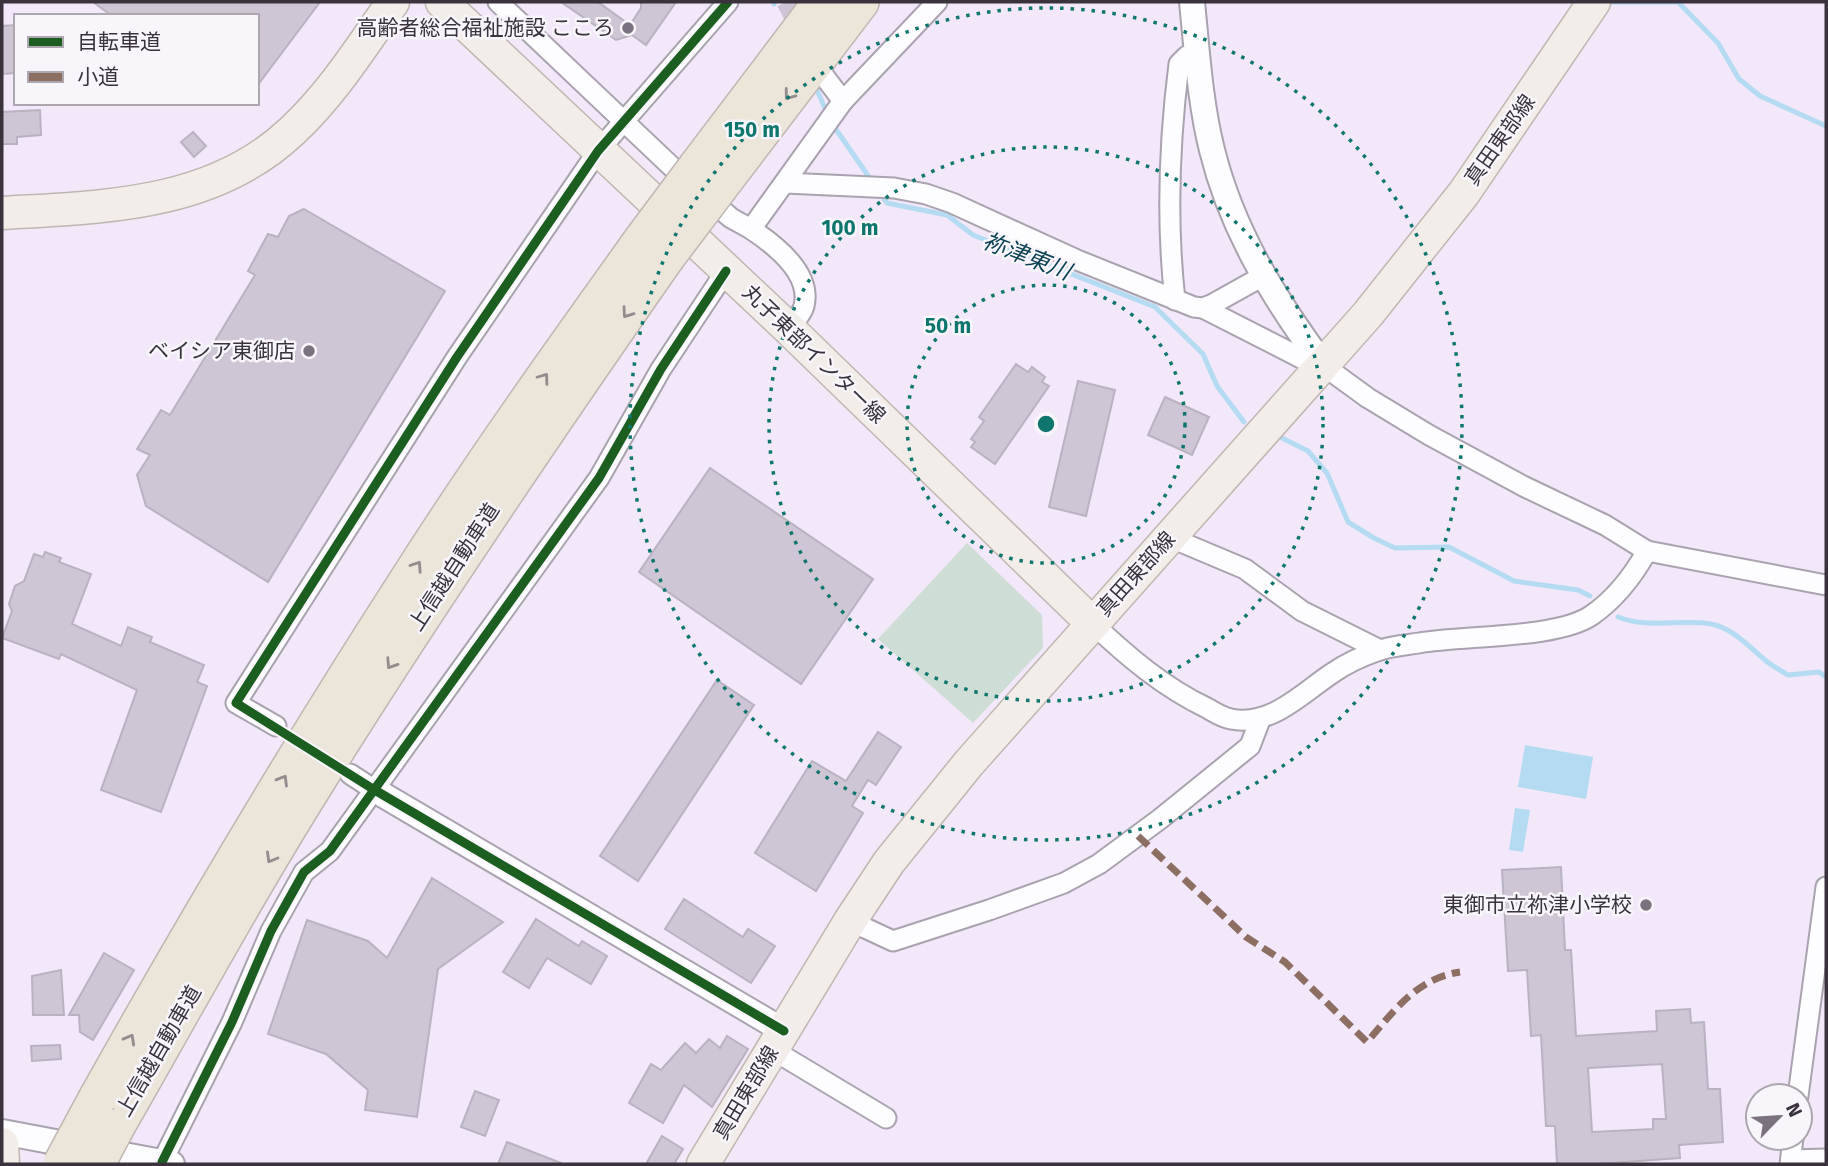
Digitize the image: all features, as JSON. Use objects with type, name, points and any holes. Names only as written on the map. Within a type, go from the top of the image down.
[{"type":"highway","points":[[781,54],[814,2]]},
{"type":"highway","name":"上信越自動車道","points":[[708,177],[781,54],[822,2]]},
{"type":"highway","name":"上信越自動車道","points":[[96,1164],[106,1113],[190,933],[407,581],[526,403],[655,247],[708,177],[860,2]]},
{"type":"highway","name":"上信越自動車道","points":[[62,1164],[106,1113]]},
{"type":"main road","points":[[2,213],[103,206],[155,199],[196,188],[236,171],[276,145],[312,110],[393,2]]},
{"type":"main road","name":"丸子東部インター線","points":[[442,2],[789,329],[1092,623]]},
{"type":"main road","name":"真田東部線","points":[[703,1164],[850,921],[889,862],[969,763],[1169,537],[1314,363],[1419,252],[1464,193],[1594,2]]},
{"type":"main road","points":[[2,1144],[3,1164]]},
{"type":"street","points":[[498,2],[731,218],[786,255],[805,292],[803,309],[789,329]]},
{"type":"street","points":[[275,726],[236,703],[457,357],[598,151],[728,2]]},
{"type":"street","points":[[751,229],[839,106],[937,2]]},
{"type":"street","points":[[1192,2],[1212,148],[1223,188],[1263,276],[1314,363]]},
{"type":"street","points":[[1175,300],[1168,237],[1169,159],[1179,64],[1187,56],[1198,55]]},
{"type":"street","points":[[824,76],[839,106]]},
{"type":"street","points":[[785,183],[877,187],[926,194],[952,203],[1077,260],[1175,300],[1203,308],[1314,363],[1429,435],[1523,486],[1605,525],[1647,551],[1826,585]]},
{"type":"street","points":[[2,1132],[167,1163],[271,931],[304,872],[330,851],[599,478],[661,369],[726,271]]},
{"type":"street","points":[[1203,308],[1263,276]]},
{"type":"street","points":[[1169,537],[1245,569],[1302,611],[1380,650]]},
{"type":"street","points":[[1092,623],[1144,669],[1190,700],[1230,719],[1260,720],[1293,701],[1336,670],[1380,650],[1438,640],[1507,635],[1566,626],[1590,617],[1618,592],[1637,570],[1647,551]]},
{"type":"street","points":[[850,921],[893,941],[989,911],[1064,883],[1100,864],[1250,746],[1260,720]]},
{"type":"street","points":[[350,774],[778,1040],[886,1118]]},
{"type":"street","points":[[1800,1082],[1826,887]]},
{"type":"street","points":[[1791,1162],[1826,1159]]},
{"type":"shaded area","points":[[967,543],[1042,615],[1043,648],[973,723],[878,639]]},
{"type":"water","points":[[1525,745],[1593,757],[1586,799],[1518,787]]},
{"type":"water","points":[[1515,808],[1530,810],[1523,852],[1509,850]]},
{"type":"building","points":[[93,2],[320,2],[259,83],[259,14],[109,14]]},
{"type":"building","name":"高齢者総合福祉施設 こころ","points":[[561,2],[598,2],[630,25],[641,8],[641,2],[676,2],[646,45],[632,35],[616,40]]},
{"type":"building","points":[[14,25],[14,73],[2,74],[2,26]]},
{"type":"building","points":[[40,110],[41,135],[17,137],[17,144],[2,144],[2,112]]},
{"type":"building","points":[[193,132],[206,146],[194,157],[181,142]]},
{"type":"building","name":"ベイシア東御店","points":[[304,209],[445,291],[268,582],[146,506],[137,475],[150,455],[137,449],[161,410],[170,415],[255,275],[248,271],[268,234],[278,237],[289,216]]},
{"type":"building","points":[[1016,364],[1028,372],[1032,367],[1045,377],[1042,382],[1049,386],[995,464],[971,447],[975,442],[971,439],[984,421],[979,417]]},
{"type":"building","points":[[1078,381],[1115,390],[1086,516],[1049,507]]},
{"type":"building","points":[[1165,397],[1209,417],[1192,455],[1148,435]]},
{"type":"building","points":[[710,468],[873,579],[801,684],[639,572]]},
{"type":"building","points":[[45,552],[61,558],[59,562],[91,574],[72,624],[121,646],[128,627],[152,637],[150,642],[204,665],[197,682],[207,686],[161,812],[101,790],[137,690],[61,654],[59,659],[2,638],[12,611],[9,604],[15,586],[24,581],[34,554],[43,557]]},
{"type":"building","points":[[717,680],[754,705],[638,881],[600,856]]},
{"type":"building","points":[[878,732],[901,747],[876,785],[868,780],[852,806],[863,813],[816,891],[755,853],[812,761],[846,781]]},
{"type":"building","points":[[1561,867],[1565,950],[1571,950],[1576,1036],[1657,1031],[1656,1011],[1690,1009],[1691,1023],[1704,1022],[1708,1089],[1720,1089],[1723,1142],[1679,1145],[1680,1158],[1557,1164],[1555,1126],[1546,1126],[1541,1035],[1531,1036],[1527,970],[1508,971],[1502,870]],"holes":[[[1662,1064],[1666,1119],[1653,1119],[1653,1129],[1592,1132],[1588,1068]]]},
{"type":"building","points":[[432,878],[503,922],[438,969],[417,1117],[365,1110],[368,1090],[326,1054],[268,1034],[307,920],[368,941],[387,958]]},
{"type":"building","points":[[684,899],[743,937],[748,929],[775,946],[751,983],[665,929]]},
{"type":"building","points":[[536,919],[579,946],[582,941],[607,956],[591,984],[547,958],[529,988],[503,972]]},
{"type":"building","points":[[104,953],[134,970],[93,1040],[80,1032],[79,1015],[69,1015]]},
{"type":"building","points":[[61,970],[64,1015],[33,1015],[32,976]]},
{"type":"building","points":[[727,1036],[748,1049],[712,1107],[684,1085],[663,1123],[629,1103],[651,1064],[661,1070],[685,1043],[696,1053],[709,1039],[720,1048]]},
{"type":"building","points":[[60,1045],[61,1059],[32,1061],[31,1046]]},
{"type":"building","points":[[475,1091],[499,1100],[485,1136],[461,1127]]},
{"type":"building","points":[[662,1136],[683,1149],[674,1164],[646,1164]]},
{"type":"building","points":[[507,1142],[561,1163],[561,1164],[498,1164]]},
{"type":"waterway","points":[[1609,2],[1678,2],[1718,43],[1739,79],[1760,96],[1826,126]]},
{"type":"waterway","name":"祢津東川","points":[[817,90],[827,113]]},
{"type":"waterway","name":"祢津東川","points":[[833,125],[871,180]]},
{"type":"waterway","name":"祢津東川","points":[[878,191],[887,203],[947,215],[973,235],[1155,307],[1203,354],[1217,386],[1244,422]]},
{"type":"waterway","name":"祢津東川","points":[[1282,438],[1308,451],[1327,473],[1348,522],[1374,538],[1395,548],[1449,547],[1514,581],[1578,590],[1590,596]]},
{"type":"waterway","name":"祢津東川","points":[[1618,617],[1629,621],[1719,626],[1734,634],[1788,675],[1819,672],[1826,677]]},
{"type":"tunnel","points":[[786,2],[803,35]]},
{"type":"marked path","points":[[1138,836],[1246,937],[1285,962],[1367,1042],[1397,1008],[1419,989],[1445,975],[1460,972]]},
{"type":"cycle path","points":[[728,2],[598,151],[457,357],[236,703],[373,789],[784,1031]]},
{"type":"cycle path","points":[[162,1162],[232,1022],[271,931],[304,872],[330,851],[599,478],[661,369],[726,271]]},
{"type":"place","name":"高齢者総合福祉施設 こころ","points":[[628,28]]},
{"type":"place","name":"ベイシア東御店","points":[[309,351]]},
{"type":"place","name":"東御市立祢津小学校","points":[[1646,905]]}]
